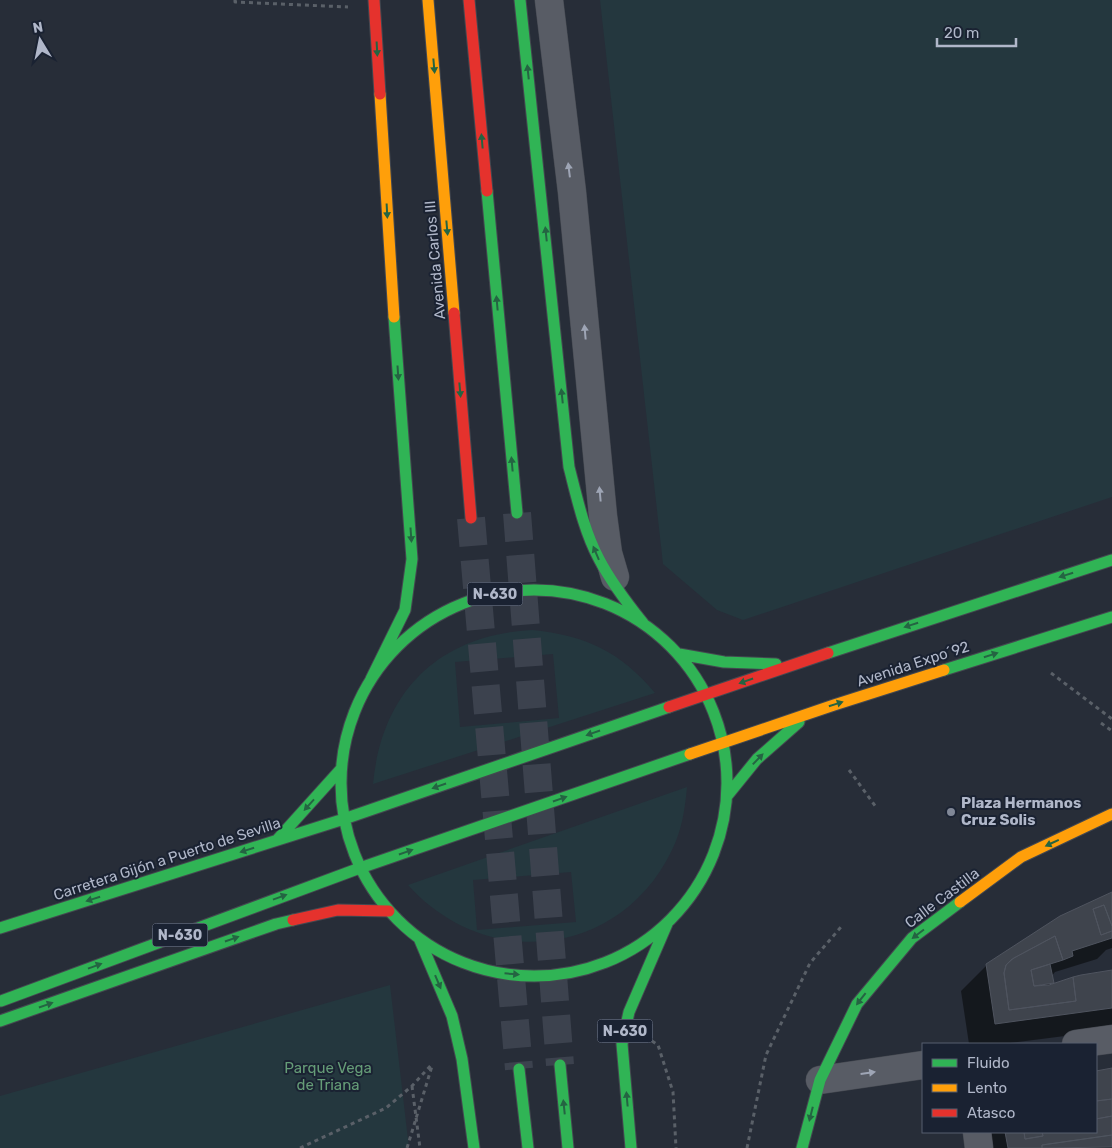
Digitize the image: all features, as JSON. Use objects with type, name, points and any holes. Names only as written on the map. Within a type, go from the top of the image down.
[{"type":"main road","points":[[371,679],[405,610],[412,559],[390,266],[374,0]]},
{"type":"main road","name":"Avenida Carlos III","points":[[428,0],[471,518]]},
{"type":"main road","points":[[469,0],[517,513]]},
{"type":"main road","points":[[520,0],[569,467],[582,517],[598,558],[619,593],[643,623]]},
{"type":"main road","points":[[679,654],[724,662],[792,664],[1112,560]]},
{"type":"main road","name":"N-630","points":[[533,590],[572,593],[609,604],[643,623],[662,637],[679,654],[694,674],[717,718],[724,743],[728,770],[727,796],[722,831],[710,865],[691,895],[668,922],[644,941],[619,956],[590,967],[551,974],[531,976],[501,973],[472,966],[444,954],[418,938],[389,911],[373,890],[360,868],[344,819],[341,769],[345,743],[355,710],[371,679],[395,649],[424,624],[458,605],[495,594],[533,590]]},
{"type":"main road","name":"Avenida Expo´92","points":[[360,868],[809,714],[1112,617]]},
{"type":"main road","name":"Carretera Gijón a Puerto de Sevilla","points":[[0,928],[344,819],[792,664]]},
{"type":"main road","points":[[727,796],[757,759],[809,714]]},
{"type":"main road","points":[[277,840],[341,769]]},
{"type":"main road","name":"Calle Castilla","points":[[802,1148],[820,1080],[857,1004],[912,938],[1021,857],[1112,814]]},
{"type":"main road","name":"N-630","points":[[0,1002],[360,868]]},
{"type":"main road","points":[[0,1021],[276,924],[338,910],[389,911]]},
{"type":"main road","name":"N-630","points":[[631,1148],[622,1044],[629,1012],[668,922]]},
{"type":"main road","name":"N-630","points":[[418,938],[452,1016],[462,1059],[474,1148]]},
{"type":"main road","points":[[560,1065],[568,1148]]},
{"type":"main road","points":[[520,1069],[528,1148]]},
{"type":"street","points":[[549,0],[572,192],[603,516],[608,553],[619,593]]},
{"type":"street","points":[[1083,1043],[1112,1039]]},
{"type":"street","points":[[820,1080],[922,1066]]},
{"type":"street","points":[[977,1133],[979,1148]]},
{"type":"path","points":[[235,0],[235,2],[349,7]]},
{"type":"path","points":[[1051,673],[1112,719]]},
{"type":"path","points":[[1101,722],[1112,731]]},
{"type":"path","points":[[849,770],[876,807]]},
{"type":"path","points":[[747,1148],[766,1055],[810,963],[841,928]]},
{"type":"path","points":[[652,1041],[658,1045],[673,1092],[676,1148]]},
{"type":"path","points":[[300,1148],[386,1108],[412,1086],[433,1063],[407,1148]]},
{"type":"path","points":[[412,1086],[420,1148]]},
{"type":"green space","points":[[600,0],[1112,0],[1112,497],[743,620],[717,610],[663,564]]},
{"type":"green space","points":[[532,630],[551,632],[585,641],[615,656],[655,693],[373,784],[379,751],[389,721],[403,696],[421,674],[443,656],[469,643],[499,634]],"holes":[[[553,654],[559,718],[460,727],[455,662]]]},
{"type":"green space","points":[[687,787],[678,835],[672,850],[649,886],[620,913],[587,931],[550,941],[513,941],[475,932],[440,913],[408,885]],"holes":[[[571,872],[576,922],[477,930],[473,880]]]},
{"type":"green space","name":"Parque Vega de Triana","points":[[390,985],[409,1148],[0,1148],[0,1096]]},
{"type":"building","points":[[1112,892],[1112,926],[1104,905],[1093,909],[1101,935],[1112,931],[1112,938],[1072,951],[1073,956],[1063,960],[1055,936],[1012,959],[1006,965],[1004,973],[1009,1010],[1076,1001],[1073,977],[1112,970],[1112,1008],[995,1024],[986,964],[1060,916]]},
{"type":"building","points":[[1104,905],[1112,931],[1101,935],[1093,909]]},
{"type":"building","points":[[1055,936],[1063,960],[1031,970],[1034,986],[1049,985],[1073,977],[1076,1001],[1009,1010],[1004,973],[1006,965],[1014,958]]},
{"type":"building","points":[[1050,964],[1054,983],[1034,986],[1031,970]]},
{"type":"building","points":[[1112,1068],[1112,1099],[1097,1101],[1097,1071]]},
{"type":"building","points":[[1112,1099],[1112,1116],[1097,1119],[1097,1101]]},
{"type":"building","points":[[1112,1116],[1112,1135],[1042,1145],[1042,1148],[1008,1148],[1005,1133],[1024,1133],[1025,1139],[1043,1136],[1042,1133],[1097,1133],[1097,1119]]},
{"type":"building","points":[[1024,1133],[1042,1133],[1043,1136],[1025,1139]]},
{"type":"building","points":[[1112,1135],[1112,1147],[1042,1148],[1042,1145]]},
{"type":"tunnel","points":[[517,513],[560,1065]]},
{"type":"tunnel","points":[[471,518],[519,1069]]},
{"type":"traffic: fast","points":[[520,0],[569,467],[581,514],[594,548],[614,584],[643,623]]},
{"type":"traffic: fast","points":[[487,191],[517,513]]},
{"type":"traffic: fast","points":[[371,679],[405,610],[412,559],[394,317]]},
{"type":"traffic: fast","points":[[828,653],[1112,560]]},
{"type":"traffic: fast","points":[[534,590],[572,594],[608,605],[641,623],[670,647],[694,676],[712,709],[723,745],[727,783],[723,821],[712,857],[694,890],[670,919],[641,943],[608,961],[572,972],[534,976],[496,972],[460,961],[427,943],[398,919],[374,890],[356,857],[345,821],[341,783],[345,745],[356,709],[374,676],[398,647],[427,623],[460,605],[496,594],[534,590]]},
{"type":"traffic: fast","points":[[944,670],[1112,617]]},
{"type":"traffic: fast","points":[[679,654],[724,662],[776,664]]},
{"type":"traffic: fast","points":[[344,819],[669,707]]},
{"type":"traffic: fast","points":[[727,796],[757,759],[799,722]]},
{"type":"traffic: fast","points":[[360,868],[690,754]]},
{"type":"traffic: fast","points":[[277,840],[341,769]]},
{"type":"traffic: fast","points":[[0,928],[344,819]]},
{"type":"traffic: fast","points":[[1,1001],[360,868]]},
{"type":"traffic: fast","points":[[802,1148],[820,1080],[857,1004],[912,938],[960,902]]},
{"type":"traffic: fast","points":[[0,1021],[276,924],[293,920]]},
{"type":"traffic: fast","points":[[631,1148],[622,1044],[629,1012],[667,924]]},
{"type":"traffic: fast","points":[[419,938],[452,1016],[462,1059],[474,1148]]},
{"type":"traffic: fast","points":[[560,1065],[568,1148]]},
{"type":"traffic: fast","points":[[519,1069],[528,1148]]},
{"type":"traffic: slow","points":[[428,0],[454,313]]},
{"type":"traffic: slow","points":[[380,94],[394,317]]},
{"type":"traffic: slow","points":[[690,754],[944,670]]},
{"type":"traffic: slow","points":[[960,902],[1021,857],[1112,814]]},
{"type":"traffic: jam","points":[[374,0],[380,94]]},
{"type":"traffic: jam","points":[[469,0],[487,191]]},
{"type":"traffic: jam","points":[[454,313],[471,518]]},
{"type":"traffic: jam","points":[[669,707],[828,653]]},
{"type":"traffic: jam","points":[[293,920],[338,910],[389,911]]},
{"type":"place","name":"Plaza Hermanos Cruz Solis","points":[[951,812]]}]
